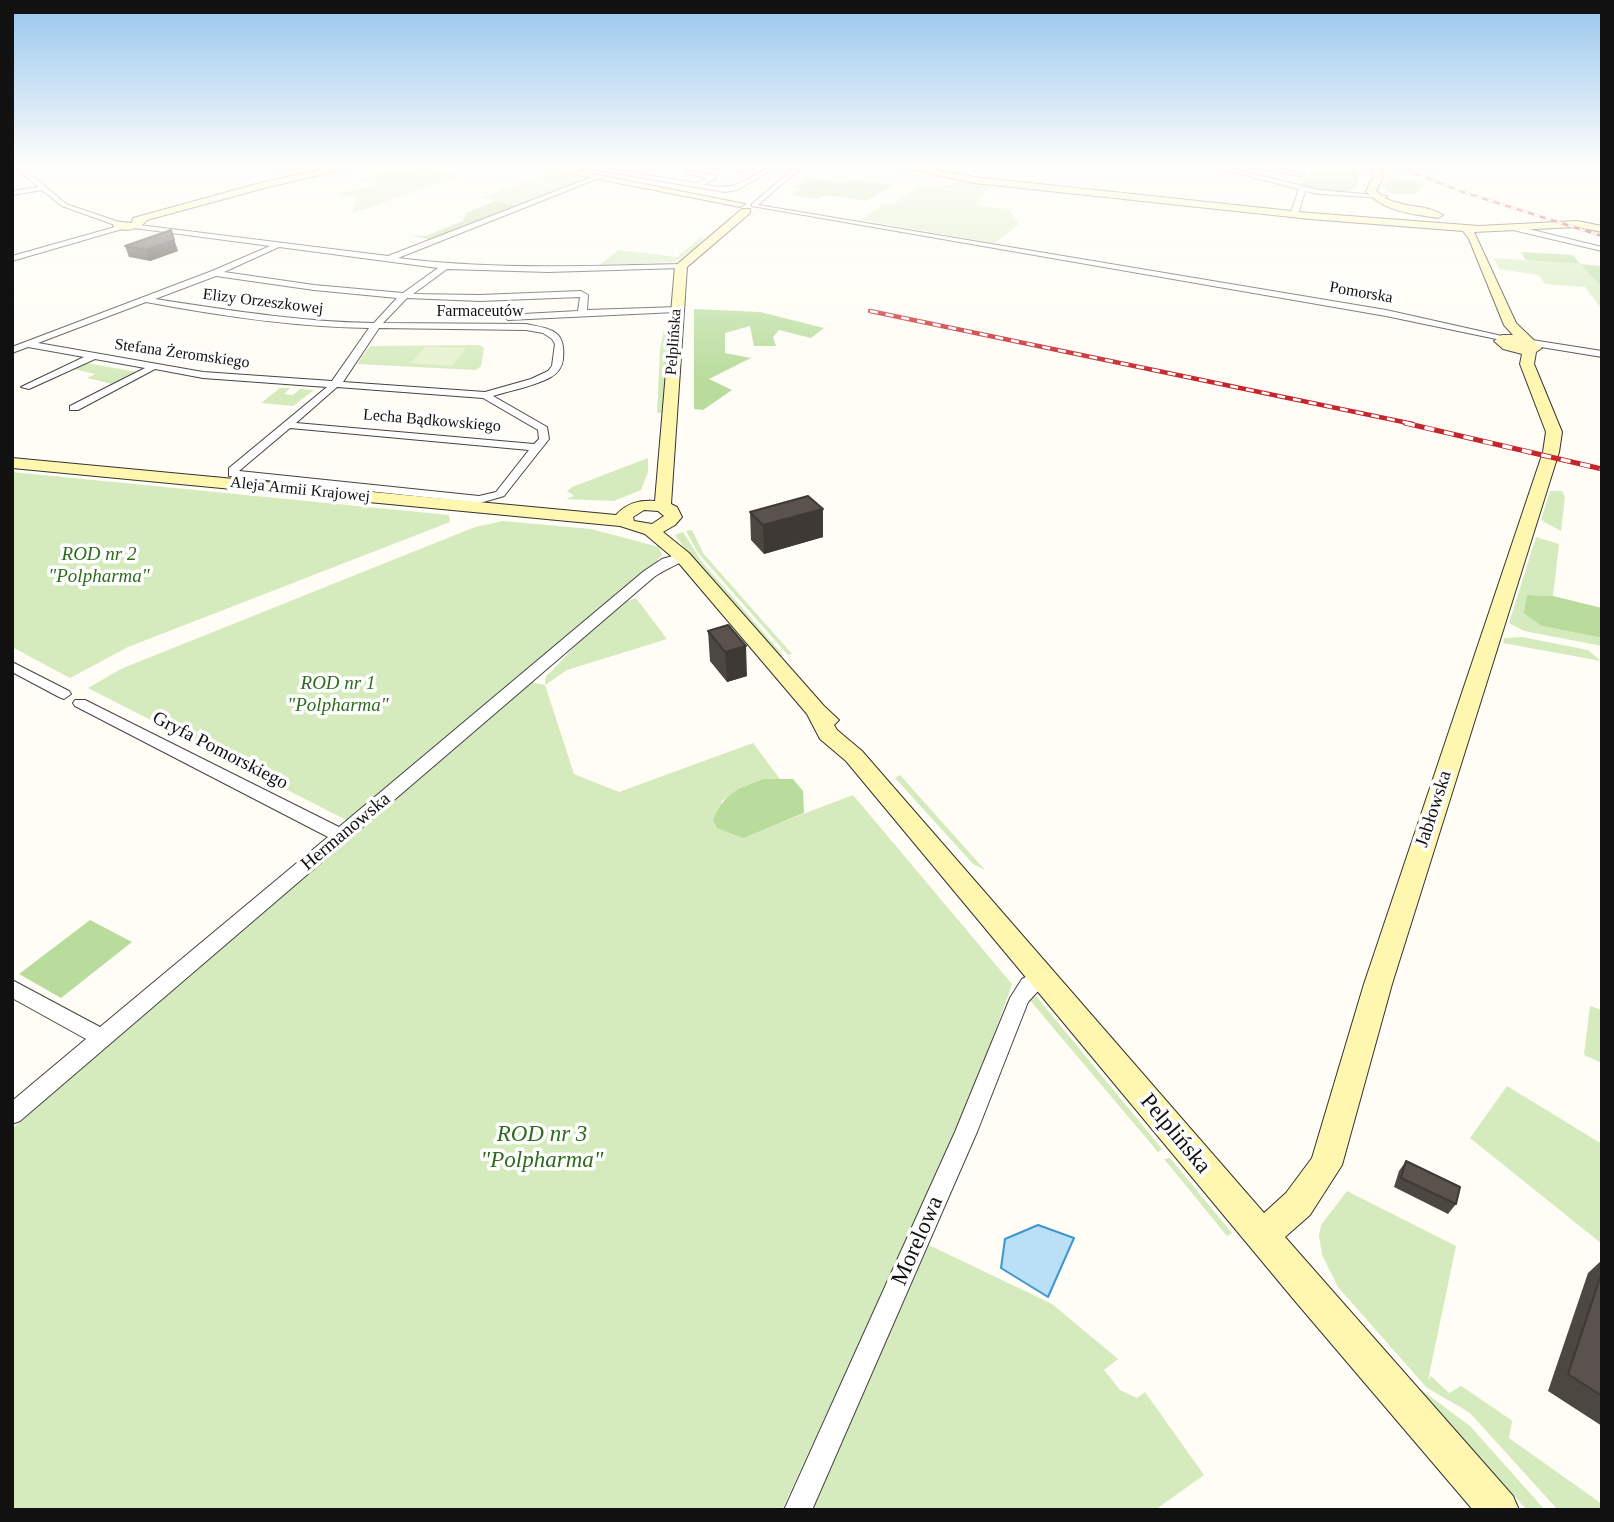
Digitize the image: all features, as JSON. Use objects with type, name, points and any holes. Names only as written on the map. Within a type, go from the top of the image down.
[{"type":"main road","points":[[681,266],[712,238]]},
{"type":"main road","name":"Jabłowska","points":[[1262,1236],[1298,1204],[1326,1165],[1365,1026],[1551,452],[1554,432],[1530,349],[1507,339],[1474,238]]},
{"type":"main road","name":"Pelplińska","points":[[681,266],[663,486],[665,496],[655,505],[673,514],[671,520],[657,527],[816,711],[828,734],[854,756],[1499,1510]]},
{"type":"main road","points":[[1507,339],[1530,349]]},
{"type":"main road","name":"Aleja Armii Krajowej","points":[[12,463],[481,509],[626,517]]},
{"type":"main road","points":[[626,517],[655,505]]},
{"type":"street","points":[[12,259],[82,238]]},
{"type":"street","points":[[227,238],[443,267],[548,270],[681,266]]},
{"type":"street","points":[[386,260],[441,238]]},
{"type":"street","name":"Pomorska","points":[[951,238],[1386,313],[1507,339]]},
{"type":"street","points":[[1563,238],[1602,249]]},
{"type":"street","points":[[12,350],[147,300],[278,245]]},
{"type":"street","points":[[288,425],[334,385],[375,327],[404,296],[443,267]]},
{"type":"street","points":[[215,273],[344,292],[404,296],[481,298],[581,294],[582,313]]},
{"type":"street","points":[[475,309],[481,298]]},
{"type":"street","name":"Elizy Orzeszkowej","points":[[147,300],[290,322],[375,327]]},
{"type":"street","points":[[508,317],[676,309]]},
{"type":"street","name":"Farmaceutów","points":[[334,385],[485,395],[551,373],[558,363],[558,339],[550,332],[526,327],[375,327]]},
{"type":"street","name":"Stefana Żeromskiego","points":[[27,344],[153,367],[252,380],[334,385]]},
{"type":"street","points":[[1530,349],[1602,354]]},
{"type":"street","points":[[26,387],[94,356]]},
{"type":"street","points":[[74,408],[153,367]]},
{"type":"street","name":"Farmaceutów","points":[[485,395],[543,429],[544,434],[537,447]]},
{"type":"street","name":"Lecha Bądkowskiego","points":[[288,425],[537,447]]},
{"type":"street","name":"Aleja Armii Krajowej","points":[[288,425],[232,472],[239,476],[481,500],[500,494],[537,447]]},
{"type":"street","points":[[626,517],[631,526],[657,527]]},
{"type":"street","name":"Hermanowska","points":[[12,1114],[649,574],[680,554]]},
{"type":"street","points":[[12,666],[64,694]]},
{"type":"street","name":"Gryfa Pomorskiego","points":[[80,703],[341,836]]},
{"type":"street","name":"Morelowa","points":[[798,1510],[967,1132],[1020,998],[1029,985],[1041,976]]},
{"type":"street","points":[[12,988],[101,1038]]},
{"type":"green space","points":[[700,238],[704,238],[699,244],[707,239],[675,262],[599,265],[619,250],[677,257]]},
{"type":"green space","points":[[966,238],[1001,238],[995,243]]},
{"type":"green space","points":[[1521,252],[1573,255],[1580,264],[1526,260]]},
{"type":"green space","points":[[1494,258],[1580,264],[1602,287],[1602,309],[1585,287],[1545,284],[1539,275],[1499,269]]},
{"type":"green space","points":[[1580,264],[1602,266],[1602,287]]},
{"type":"green space","points":[[694,309],[760,312],[824,328],[811,338],[779,330],[773,337],[776,346],[754,346],[750,326],[725,333],[725,353],[751,358],[709,379],[732,390],[703,410],[694,409]]},
{"type":"green space","points":[[664,330],[668,331],[668,362],[664,413],[657,413],[660,349]]},
{"type":"green space","points":[[480,345],[484,348],[481,366],[476,370],[357,364],[370,346]]},
{"type":"green space","points":[[425,347],[466,348],[452,366],[410,363]]},
{"type":"green space","points":[[87,363],[137,372],[112,384],[87,378],[95,374],[73,369]]},
{"type":"green space","points":[[280,388],[290,388],[284,394],[293,395],[300,389],[314,390],[293,406],[261,403]]},
{"type":"green space","points":[[648,458],[648,472],[641,490],[614,501],[566,499],[574,496],[567,491],[572,487]]},
{"type":"green space","name":"ROD nr 2 \"Polpharma\"","points":[[12,472],[449,515],[450,522],[128,647],[70,678],[12,647]]},
{"type":"green space","points":[[1550,491],[1562,491],[1565,497],[1561,531],[1541,520]]},
{"type":"green space","name":"ROD nr 1 \"Polpharma\"","points":[[503,521],[591,529],[659,547],[662,555],[657,560],[659,562],[350,822],[88,688],[123,668],[475,527]]},
{"type":"green space","points":[[692,530],[703,553],[792,654],[788,655],[698,553],[686,531]]},
{"type":"green space","points":[[683,532],[702,562],[784,656],[779,656],[694,561],[675,535]]},
{"type":"green space","points":[[1536,537],[1559,544],[1553,596],[1527,595],[1542,626],[1602,638],[1602,646],[1524,631],[1509,623]]},
{"type":"green space","points":[[1527,595],[1553,596],[1602,608],[1602,638],[1542,626],[1524,613]]},
{"type":"green space","points":[[636,598],[667,639],[567,670],[545,685],[546,676],[598,621],[622,604]]},
{"type":"green space","points":[[1522,637],[1588,650],[1601,661],[1503,643],[1504,638]]},
{"type":"green space","name":"ROD nr 3 \"Polpharma\"","points":[[527,681],[545,685],[574,774],[619,792],[753,743],[780,779],[763,780],[748,785],[721,802],[743,837],[853,795],[1012,984],[971,1100],[782,1510],[12,1510],[12,1129]]},
{"type":"green space","points":[[900,775],[985,870],[973,864],[895,778]]},
{"type":"green space","points":[[764,779],[793,779],[803,791],[804,813],[743,838],[717,828],[713,820],[727,797]]},
{"type":"green space","points":[[90,920],[132,942],[61,998],[19,974]]},
{"type":"green space","points":[[1036,996],[1162,1149],[1158,1152],[1028,998]]},
{"type":"green space","points":[[1590,1006],[1602,1010],[1602,1063],[1584,1055]]},
{"type":"green space","points":[[1507,1086],[1602,1144],[1602,1244],[1470,1138]]},
{"type":"green space","points":[[1170,1158],[1232,1233],[1227,1236],[1164,1159]]},
{"type":"green space","points":[[1347,1191],[1456,1246],[1428,1380],[1431,1376],[1449,1393],[1461,1386],[1510,1419],[1512,1421],[1509,1438],[1602,1504],[1602,1510],[1558,1510],[1470,1413],[1426,1387],[1338,1287],[1322,1255],[1319,1236],[1321,1225]]},
{"type":"green space","points":[[929,1245],[1052,1304],[1118,1359],[1104,1370],[1120,1390],[1137,1398],[1145,1392],[1204,1475],[1155,1510],[812,1510]]},
{"type":"green space","points":[[1406,1374],[1419,1388],[1470,1426],[1545,1510],[1527,1510],[1405,1377]]},
{"type":"water","points":[[1038,1225],[1074,1238],[1048,1297],[1001,1268],[1005,1239]]},
{"type":"building","points":[[148,238],[174,240],[146,250],[125,246]]},
{"type":"building","points":[[808,496],[823,509],[763,525],[750,512]]},
{"type":"building","points":[[728,625],[746,646],[725,652],[708,631]]},
{"type":"building","points":[[1406,1161],[1460,1187],[1456,1204],[1401,1178]]},
{"type":"building","points":[[1602,1272],[1602,1396],[1568,1374]]},
{"type":"railway","points":[[870,311],[1413,424]]},
{"type":"railway","points":[[1405,423],[1602,469]]}]
